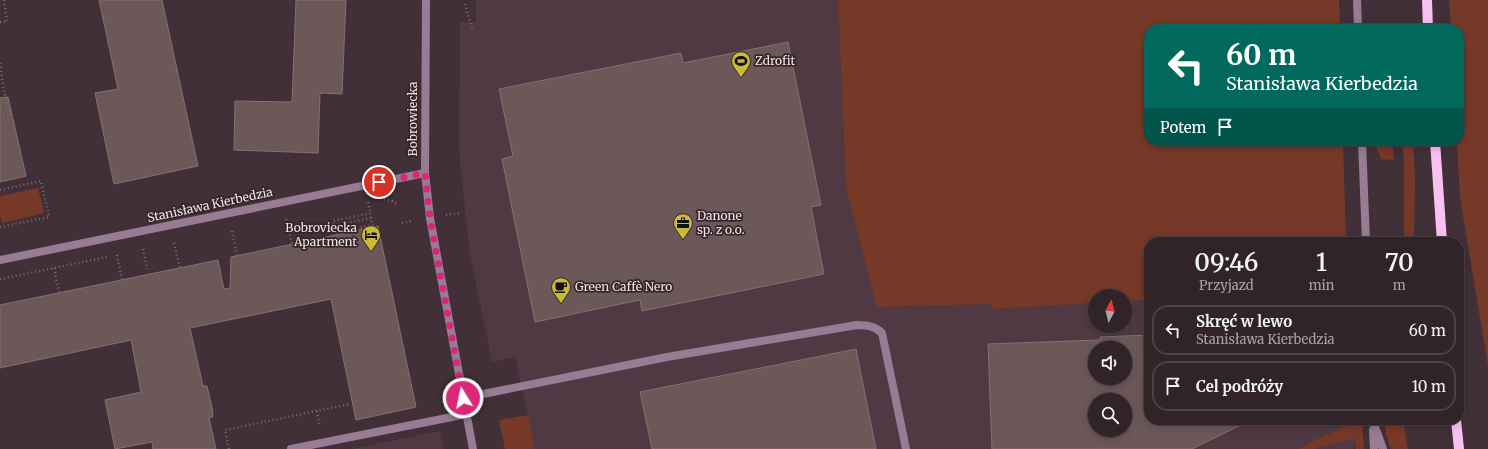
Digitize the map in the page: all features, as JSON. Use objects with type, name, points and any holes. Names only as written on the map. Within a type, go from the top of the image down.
[{"type":"main road","points":[[1427,0],[1428,24]]},
{"type":"main road","points":[[1435,146],[1442,237]]},
{"type":"main road","points":[[1457,425],[1459,449]]},
{"type":"street","name":"Bobrowiecka","points":[[426,0],[425,173],[430,218],[473,449]]},
{"type":"street","points":[[1357,0],[1358,24]]},
{"type":"street","points":[[1362,146],[1366,237]]},
{"type":"street","name":"Stanisława Kierbedzia","points":[[0,260],[425,173]]},
{"type":"street","points":[[463,398],[667,358],[857,325],[868,326],[877,329],[882,333],[906,449]]},
{"type":"street","points":[[291,449],[467,414]]},
{"type":"street","points":[[1373,425],[1374,449]]},
{"type":"street","points":[[1374,425],[1383,449]]},
{"type":"path","points":[[0,22],[7,22],[4,0]]},
{"type":"path","points":[[465,4],[472,28]]},
{"type":"path","points":[[0,63],[1,86],[10,116],[0,118]]},
{"type":"path","points":[[0,190],[41,181],[49,217],[0,227]]},
{"type":"path","points":[[333,233],[372,225],[371,218],[334,226],[333,221],[371,213],[368,202]]},
{"type":"path","points":[[446,215],[462,213]]},
{"type":"path","points":[[286,219],[292,244]]},
{"type":"path","points":[[402,223],[410,221]]},
{"type":"path","points":[[232,230],[237,256]]},
{"type":"path","points":[[174,243],[180,268]]},
{"type":"path","points":[[142,249],[147,269]]},
{"type":"path","points":[[116,255],[122,280]]},
{"type":"path","points":[[54,268],[59,293]]},
{"type":"path","points":[[229,449],[225,430],[350,404]]},
{"type":"shaded area","points":[[476,0],[838,0],[846,188],[878,307],[991,304],[992,309],[1088,303],[1088,333],[1132,333],[1132,301],[1144,300],[1144,425],[1354,425],[1354,449],[535,449],[515,357],[492,362],[469,249],[459,151],[460,22],[476,22]]},
{"type":"shaded area","points":[[838,0],[1339,0],[1340,24],[1144,24],[1144,146],[1343,146],[1346,237],[1144,237],[1144,300],[1132,301],[1132,289],[1088,289],[1088,303],[992,309],[991,304],[877,307],[846,188]]},
{"type":"shaded area","points":[[1449,0],[1488,0],[1488,366],[1460,198],[1457,146],[1464,146],[1464,24],[1451,24]]},
{"type":"shaded area","points":[[1376,146],[1393,146],[1394,160],[1381,159]]},
{"type":"shaded area","points":[[1402,146],[1413,146],[1415,177],[1414,237],[1404,237],[1404,161]]},
{"type":"shaded area","points":[[38,188],[44,213],[2,223],[0,216],[0,196]]},
{"type":"shaded area","points":[[528,415],[535,449],[505,449],[499,420]]},
{"type":"shaded area","points":[[1348,425],[1362,425],[1364,449],[1356,449],[1354,438],[1314,449],[1298,449]]},
{"type":"shaded area","points":[[1385,425],[1404,425],[1408,449],[1391,449]]},
{"type":"shaded area","points":[[440,431],[443,449],[351,449]]},
{"type":"building","points":[[99,0],[162,0],[198,166],[114,184],[95,93],[118,89]]},
{"type":"building","points":[[296,0],[346,0],[342,94],[320,93],[318,153],[234,150],[235,101],[292,102]]},
{"type":"building","points":[[788,42],[821,205],[811,207],[824,274],[642,311],[640,300],[535,322],[502,159],[513,156],[499,89],[681,53],[683,63]]},
{"type":"building","points":[[8,97],[26,176],[0,182],[0,98]]},
{"type":"building","points":[[378,226],[416,407],[356,420],[331,299],[190,328],[203,386],[207,386],[212,407],[213,417],[209,418],[216,449],[153,449],[152,442],[115,449],[105,400],[141,392],[131,340],[0,368],[0,305],[218,260],[224,289],[230,288],[231,257]]},
{"type":"building","points":[[1144,335],[1144,425],[1241,425],[1192,449],[992,449],[988,344],[1100,340],[1100,337]]},
{"type":"building","points":[[856,349],[876,449],[652,449],[640,392]]},
{"type":"place","name":"Zdrofit","points":[[741,78]]},
{"type":"place","name":"Danone sp. z o.o.","points":[[683,240]]},
{"type":"place","name":"Bobroviecka Apartment","points":[[371,252]]},
{"type":"place","name":"Green Caffè Nero","points":[[561,304]]},
{"type":"route","points":[[379,182],[425,173],[430,218],[463,398]]}]
